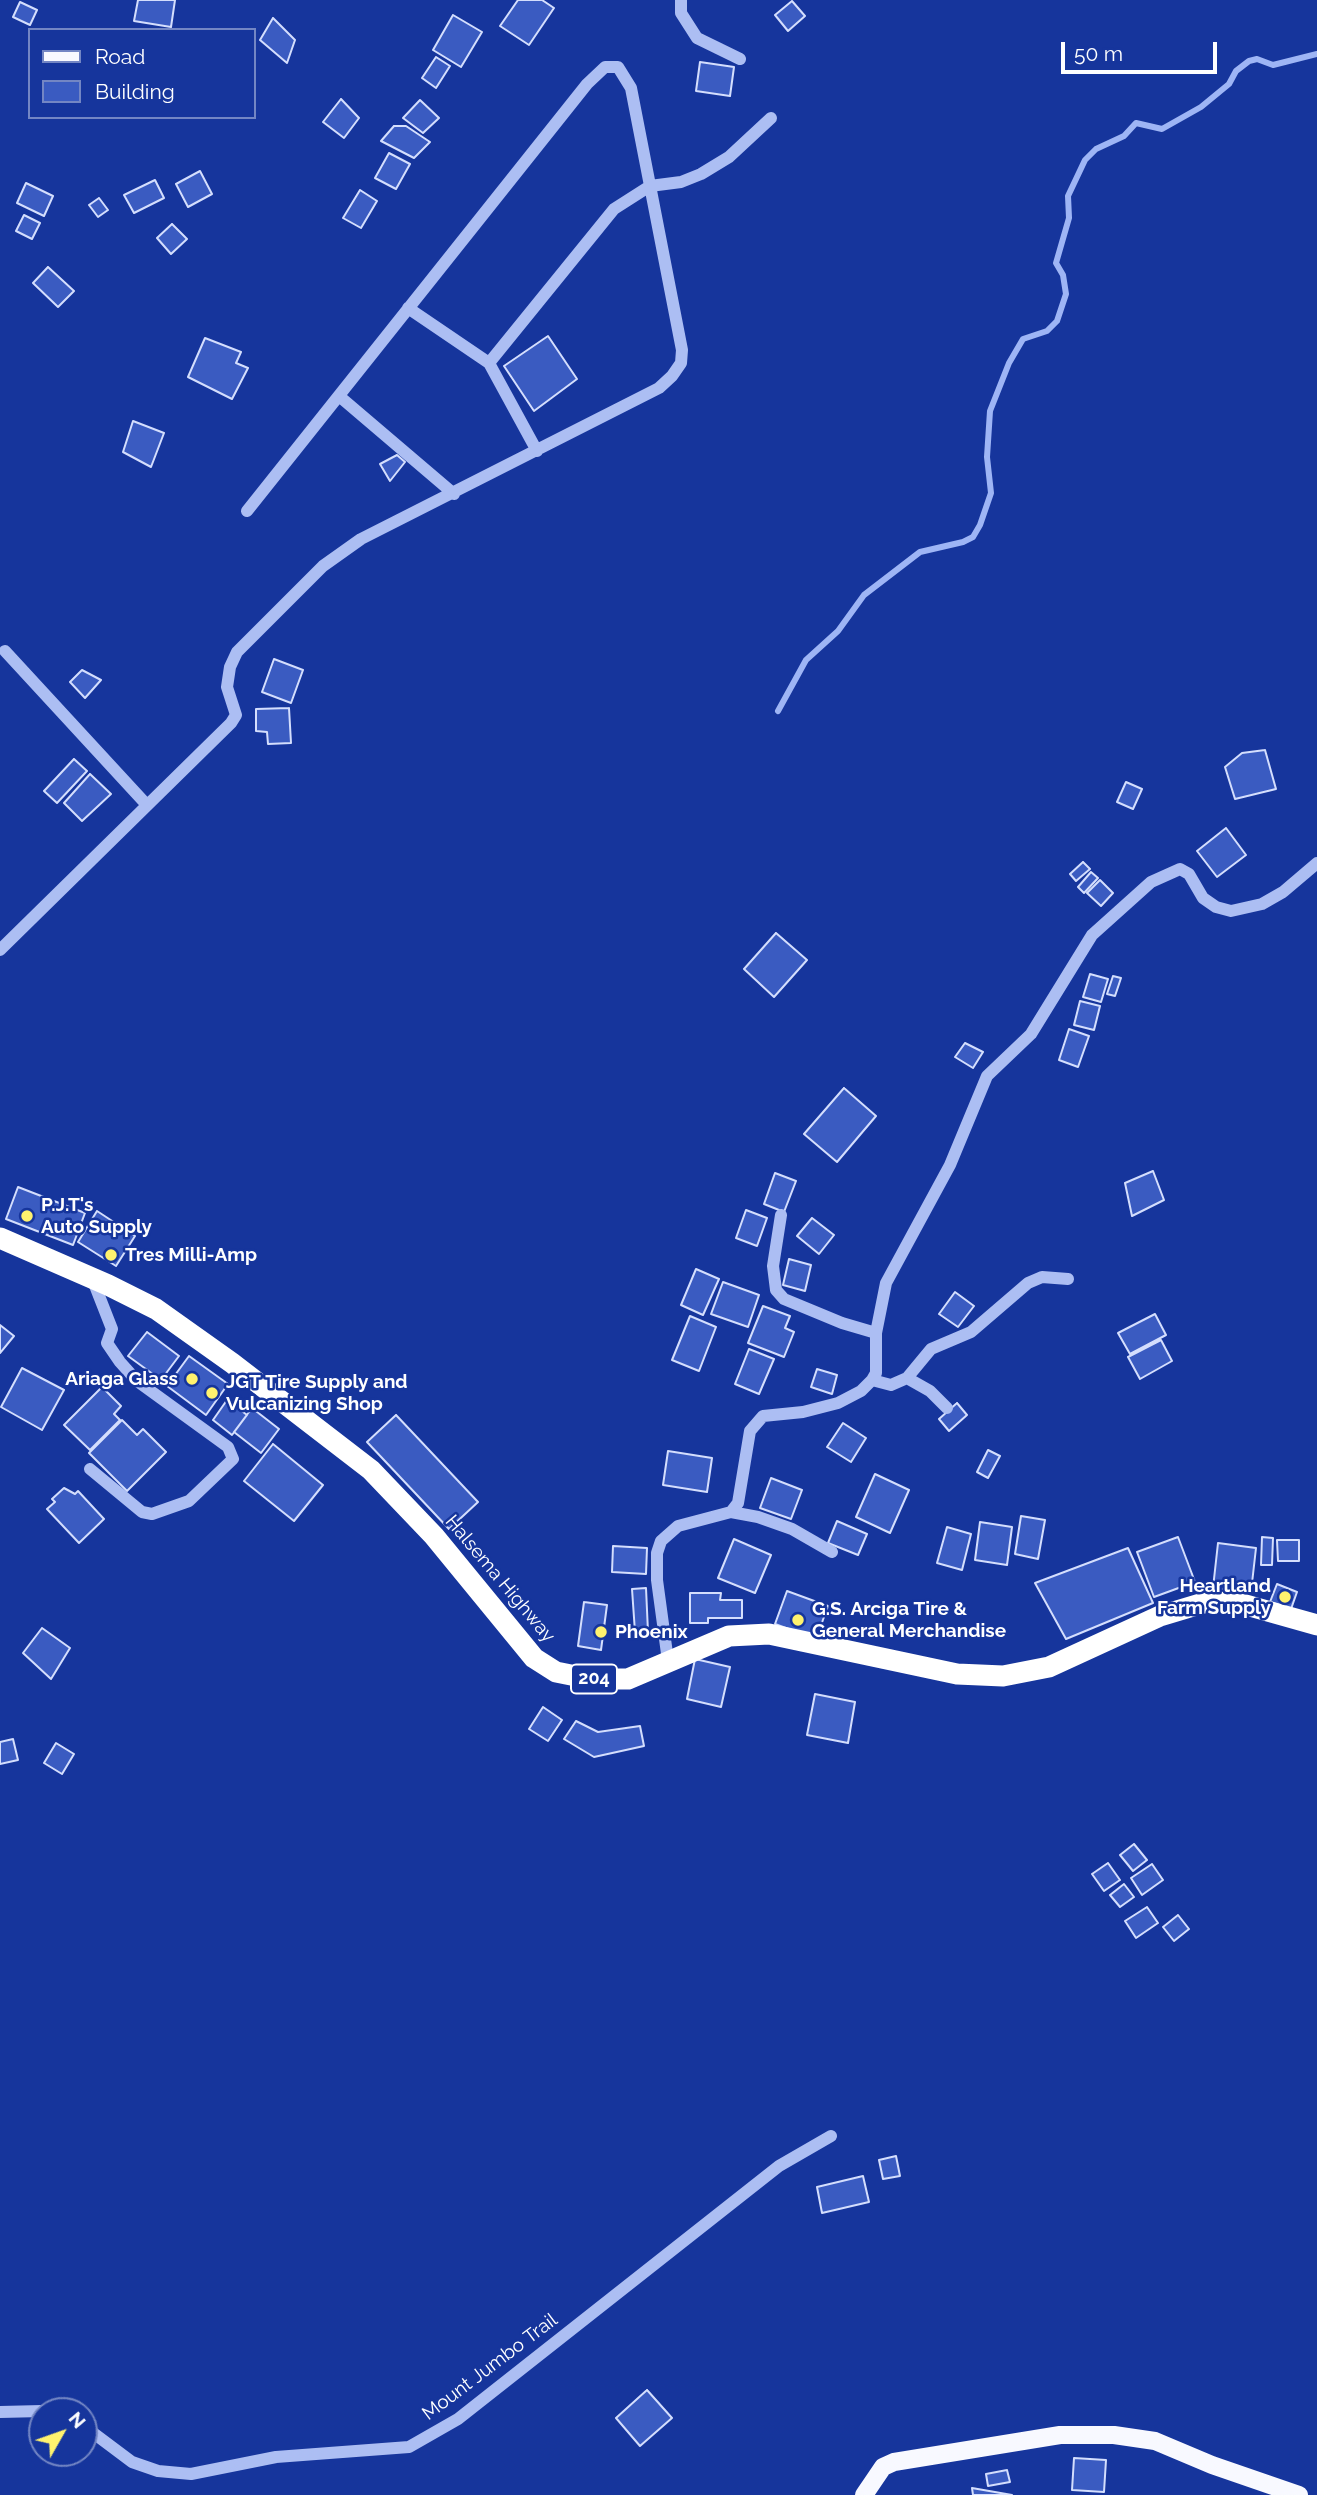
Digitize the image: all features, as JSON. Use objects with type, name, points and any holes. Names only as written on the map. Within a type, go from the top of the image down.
[{"type":"highway","name":"Halsema Highway","points":[[0,1238],[92,1278],[167,1317],[232,1363],[371,1470],[434,1536],[534,1658],[556,1672],[611,1679],[628,1678],[729,1636],[769,1634],[957,1674],[1003,1676],[1049,1667],[1160,1616],[1210,1601],[1246,1605],[1317,1625]]},
{"type":"main road","points":[[864,2495],[883,2467],[894,2462],[1068,2435],[1114,2435],[1155,2441],[1212,2465],[1300,2495]]},
{"type":"street","points":[[681,0],[681,13],[697,38],[740,59]]},
{"type":"street","points":[[0,950],[231,723],[236,715],[227,687],[230,667],[237,652],[276,610],[323,566],[352,545],[659,388],[672,376],[681,363],[682,349],[631,88],[618,67],[605,67],[587,84],[247,511]]},
{"type":"street","points":[[489,363],[614,209],[650,186],[681,181],[701,174],[729,157],[771,118]]},
{"type":"street","points":[[408,307],[489,363],[537,451]]},
{"type":"street","points":[[339,396],[454,495]]},
{"type":"street","points":[[5,651],[146,804]]},
{"type":"street","points":[[731,1512],[738,1503],[745,1450],[755,1423],[772,1413],[803,1412],[838,1403],[861,1391],[872,1380],[876,1373],[876,1333],[886,1283],[950,1165],[987,1076],[1031,1034],[1092,935],[1152,882],[1180,869],[1189,874],[1203,898],[1216,907],[1231,911],[1262,904],[1283,892],[1317,863]]},
{"type":"street","points":[[781,1215],[773,1266],[776,1290],[784,1299],[842,1323],[876,1333]]},
{"type":"street","points":[[872,1380],[891,1385],[907,1378],[931,1349],[971,1332],[1028,1283],[1042,1277],[1068,1279]]},
{"type":"street","points":[[90,1469],[142,1512],[152,1514],[189,1501],[233,1459],[228,1447],[164,1403],[137,1381],[120,1362],[107,1343],[112,1329],[92,1278]]},
{"type":"street","points":[[907,1378],[930,1391],[947,1408]]},
{"type":"street","points":[[668,1661],[657,1580],[657,1553],[661,1541],[678,1526],[731,1512],[774,1522],[832,1552]]},
{"type":"street","name":"Mount Jumbo Trail","points":[[98,2436],[132,2462],[158,2471],[191,2474],[276,2456],[409,2447],[458,2418],[779,2166],[831,2136]]},
{"type":"street","points":[[0,2412],[28,2411]]},
{"type":"building","points":[[138,0],[175,0],[171,27],[134,21]]},
{"type":"building","points":[[518,0],[542,0],[554,8],[529,45],[500,26]]},
{"type":"building","points":[[792,1],[805,16],[788,31],[775,15]]},
{"type":"building","points":[[20,2],[37,10],[30,25],[13,17]]},
{"type":"building","points":[[453,15],[482,32],[461,67],[433,50]]},
{"type":"building","points":[[273,18],[295,40],[287,63],[260,40]]},
{"type":"building","points":[[436,57],[450,66],[436,88],[422,78]]},
{"type":"building","points":[[700,62],[734,67],[730,96],[696,91]]},
{"type":"building","points":[[341,99],[359,118],[344,138],[323,122]]},
{"type":"building","points":[[420,100],[439,118],[423,133],[403,118]]},
{"type":"building","points":[[394,126],[406,126],[430,142],[414,158],[381,141]]},
{"type":"building","points":[[389,153],[410,164],[396,189],[375,178]]},
{"type":"building","points":[[200,171],[212,194],[188,207],[176,184]]},
{"type":"building","points":[[155,180],[164,198],[134,213],[124,195]]},
{"type":"building","points":[[26,183],[53,196],[44,216],[17,203]]},
{"type":"building","points":[[360,190],[377,201],[361,228],[343,218]]},
{"type":"building","points":[[99,198],[108,210],[98,217],[89,205]]},
{"type":"building","points":[[24,215],[40,223],[32,239],[16,231]]},
{"type":"building","points":[[172,224],[187,239],[171,254],[157,238]]},
{"type":"building","points":[[48,267],[74,291],[58,307],[33,283]]},
{"type":"building","points":[[548,336],[577,379],[534,411],[504,366]]},
{"type":"building","points":[[205,338],[241,352],[236,363],[248,368],[232,399],[188,377]]},
{"type":"building","points":[[133,421],[164,433],[151,467],[123,452]]},
{"type":"building","points":[[397,455],[405,462],[390,481],[380,464]]},
{"type":"building","points":[[274,659],[303,670],[291,703],[262,692]]},
{"type":"building","points":[[82,670],[101,680],[85,698],[70,682]]},
{"type":"building","points":[[289,708],[291,743],[268,744],[267,732],[256,731],[256,709]]},
{"type":"building","points":[[1265,750],[1276,789],[1235,799],[1225,767],[1242,753]]},
{"type":"building","points":[[74,759],[87,771],[57,803],[44,791]]},
{"type":"building","points":[[90,774],[111,794],[82,821],[64,803]]},
{"type":"building","points":[[1126,782],[1142,789],[1133,809],[1117,802]]},
{"type":"building","points":[[1226,828],[1246,855],[1217,877],[1197,851]]},
{"type":"building","points":[[1083,862],[1090,869],[1076,881],[1070,874]]},
{"type":"building","points":[[1091,872],[1098,878],[1084,893],[1078,887]]},
{"type":"building","points":[[1100,880],[1113,893],[1101,906],[1087,893]]},
{"type":"building","points":[[776,933],[807,960],[774,997],[744,969]]},
{"type":"building","points":[[1090,974],[1108,979],[1101,1002],[1083,997]]},
{"type":"building","points":[[1113,976],[1121,978],[1115,996],[1107,994]]},
{"type":"building","points":[[1080,1001],[1100,1006],[1094,1030],[1074,1025]]},
{"type":"building","points":[[1069,1029],[1089,1036],[1078,1067],[1059,1060]]},
{"type":"building","points":[[965,1043],[983,1052],[973,1068],[955,1057]]},
{"type":"building","points":[[844,1088],[876,1116],[837,1162],[804,1134]]},
{"type":"building","points":[[1153,1171],[1164,1200],[1132,1216],[1125,1183]]},
{"type":"building","points":[[775,1173],[796,1181],[784,1212],[764,1204]]},
{"type":"building","points":[[18,1187],[85,1213],[73,1245],[6,1219]]},
{"type":"building","points":[[746,1210],[767,1218],[757,1246],[736,1238]]},
{"type":"building","points":[[97,1211],[135,1236],[116,1266],[78,1242]]},
{"type":"building","points":[[812,1218],[834,1235],[819,1254],[797,1236]]},
{"type":"building","points":[[789,1259],[811,1265],[805,1291],[783,1285]]},
{"type":"building","points":[[696,1269],[719,1279],[703,1315],[681,1305]]},
{"type":"building","points":[[723,1282],[759,1295],[748,1327],[711,1314]]},
{"type":"building","points":[[955,1292],[974,1306],[958,1327],[939,1314]]},
{"type":"building","points":[[763,1306],[790,1316],[785,1328],[794,1332],[784,1357],[748,1343]]},
{"type":"building","points":[[1155,1314],[1166,1335],[1130,1354],[1118,1333]]},
{"type":"building","points":[[690,1316],[716,1327],[699,1371],[672,1360]]},
{"type":"building","points":[[0,1325],[14,1336],[0,1353]]},
{"type":"building","points":[[147,1332],[179,1356],[161,1380],[128,1356]]},
{"type":"building","points":[[1161,1340],[1172,1361],[1140,1379],[1128,1357]]},
{"type":"building","points":[[749,1349],[774,1359],[759,1394],[735,1384]]},
{"type":"building","points":[[189,1356],[228,1384],[206,1415],[167,1386]]},
{"type":"building","points":[[22,1368],[64,1390],[42,1430],[1,1407]]},
{"type":"building","points":[[817,1369],[837,1375],[832,1394],[811,1387]]},
{"type":"building","points":[[102,1387],[121,1406],[114,1414],[120,1420],[90,1450],[64,1425]]},
{"type":"building","points":[[227,1400],[247,1415],[232,1435],[213,1420]]},
{"type":"building","points":[[957,1403],[967,1415],[949,1431],[939,1419]]},
{"type":"building","points":[[252,1408],[279,1429],[261,1453],[234,1432]]},
{"type":"building","points":[[396,1415],[478,1502],[449,1529],[367,1442]]},
{"type":"building","points":[[122,1420],[137,1435],[143,1429],[166,1452],[127,1491],[89,1453]]},
{"type":"building","points":[[843,1423],[866,1438],[851,1462],[827,1447]]},
{"type":"building","points":[[273,1444],[323,1485],[294,1521],[244,1481]]},
{"type":"building","points":[[988,1450],[1000,1456],[988,1478],[977,1472]]},
{"type":"building","points":[[668,1451],[712,1458],[707,1492],[663,1485]]},
{"type":"building","points":[[875,1474],[909,1490],[890,1533],[856,1517]]},
{"type":"building","points":[[771,1478],[802,1490],[791,1519],[760,1508]]},
{"type":"building","points":[[64,1488],[75,1494],[78,1491],[104,1519],[79,1543],[47,1509],[55,1502],[52,1499]]},
{"type":"building","points":[[1021,1516],[1045,1520],[1038,1559],[1015,1554]]},
{"type":"building","points":[[837,1521],[867,1534],[858,1555],[828,1543]]},
{"type":"building","points":[[980,1522],[1012,1527],[1007,1565],[975,1560]]},
{"type":"building","points":[[947,1527],[971,1534],[962,1570],[937,1563]]},
{"type":"building","points":[[1178,1537],[1195,1582],[1154,1597],[1137,1552]]},
{"type":"building","points":[[1262,1537],[1273,1538],[1272,1565],[1261,1565]]},
{"type":"building","points":[[734,1539],[771,1555],[755,1593],[718,1578]]},
{"type":"building","points":[[1277,1540],[1299,1540],[1299,1561],[1278,1561]]},
{"type":"building","points":[[1218,1543],[1256,1548],[1251,1592],[1213,1588]]},
{"type":"building","points":[[613,1546],[647,1548],[646,1574],[612,1572]]},
{"type":"building","points":[[1128,1548],[1153,1603],[1066,1639],[1035,1583]]},
{"type":"building","points":[[1277,1584],[1297,1592],[1291,1609],[1270,1602]]},
{"type":"building","points":[[646,1588],[648,1632],[635,1632],[632,1589]]},
{"type":"building","points":[[787,1591],[828,1606],[816,1639],[775,1624]]},
{"type":"building","points":[[690,1593],[721,1593],[720,1600],[742,1600],[742,1618],[708,1618],[708,1623],[690,1623]]},
{"type":"building","points":[[584,1602],[607,1605],[601,1650],[578,1646]]},
{"type":"building","points":[[42,1628],[70,1648],[51,1679],[23,1653]]},
{"type":"building","points":[[695,1659],[730,1667],[721,1707],[687,1699]]},
{"type":"building","points":[[815,1694],[855,1702],[848,1743],[807,1735]]},
{"type":"building","points":[[543,1707],[562,1720],[548,1741],[529,1729]]},
{"type":"building","points":[[576,1721],[598,1732],[640,1726],[644,1746],[594,1757],[564,1739]]},
{"type":"building","points":[[13,1739],[18,1760],[0,1764],[0,1742]]},
{"type":"building","points":[[56,1743],[74,1754],[62,1774],[44,1763]]},
{"type":"building","points":[[1134,1844],[1147,1860],[1133,1871],[1120,1855]]},
{"type":"building","points":[[1108,1863],[1120,1880],[1104,1891],[1092,1874]]},
{"type":"building","points":[[1152,1864],[1163,1880],[1142,1895],[1131,1878]]},
{"type":"building","points":[[1124,1884],[1134,1897],[1120,1907],[1110,1895]]},
{"type":"building","points":[[1147,1907],[1158,1923],[1136,1938],[1125,1921]]},
{"type":"building","points":[[1178,1915],[1189,1929],[1174,1941],[1163,1927]]},
{"type":"building","points":[[896,2156],[900,2176],[883,2179],[879,2160]]},
{"type":"building","points":[[863,2176],[869,2202],[822,2213],[817,2187]]},
{"type":"building","points":[[647,2390],[672,2418],[640,2446],[616,2418]]},
{"type":"building","points":[[1074,2458],[1106,2460],[1104,2492],[1072,2490]]},
{"type":"building","points":[[1007,2470],[1010,2482],[988,2486],[986,2474]]},
{"type":"building","points":[[972,2488],[1012,2495],[973,2495]]},
{"type":"waterway","points":[[778,711],[806,660],[838,631],[864,595],[920,552],[963,542],[973,537],[980,525],[991,493],[987,457],[990,411],[1009,363],[1023,339],[1047,331],[1057,321],[1066,294],[1063,275],[1056,263],[1069,218],[1068,196],[1085,160],[1096,149],[1124,136],[1136,123],[1162,129],[1201,107],[1229,84],[1236,71],[1249,61],[1257,59],[1273,65],[1317,54]]},
{"type":"place","name":"P.J.T's Auto Supply","points":[[27,1216]]},
{"type":"place","name":"Tres Milli-Amp","points":[[111,1255]]},
{"type":"place","name":"Ariaga Glass","points":[[192,1379]]},
{"type":"place","name":"JGT Tire Supply and Vulcanizing Shop","points":[[212,1393]]},
{"type":"place","name":"Heartland Farm Supply","points":[[1285,1597]]},
{"type":"place","name":"G.S. Arciga Tire & General Merchandise","points":[[798,1620]]},
{"type":"place","name":"Phoenix","points":[[601,1632]]}]
